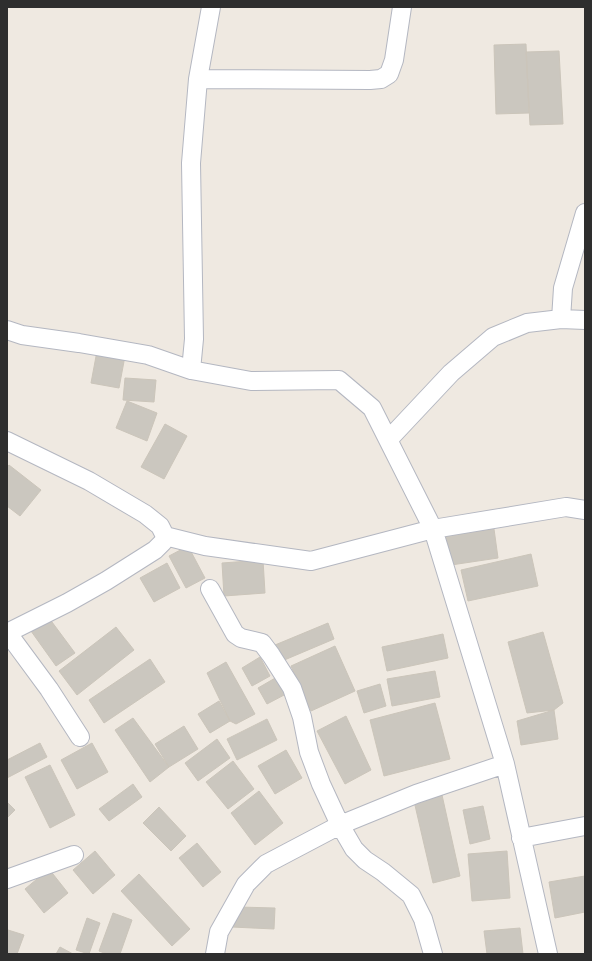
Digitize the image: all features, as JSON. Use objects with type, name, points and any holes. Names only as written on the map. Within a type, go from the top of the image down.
[{"type":"street","points":[[191,370],[194,340],[191,163],[198,79],[211,7]]},
{"type":"street","points":[[198,79],[381,79],[389,74],[394,60],[402,7]]},
{"type":"street","points":[[561,319],[563,288],[585,213]]},
{"type":"street","points":[[388,439],[451,373],[493,337],[527,323],[561,319],[585,320]]},
{"type":"street","points":[[7,330],[22,335],[148,355],[191,370],[251,381],[339,380],[372,408],[433,529],[505,764],[548,954]]},
{"type":"street","points":[[7,441],[96,484],[155,522],[160,526],[165,536],[163,542],[155,550],[106,581],[67,603],[7,632],[49,689],[80,737]]},
{"type":"street","points":[[165,536],[205,546],[311,561],[433,529],[566,507],[585,510]]},
{"type":"street","points":[[210,589],[235,634],[241,638],[262,643],[292,688],[302,717],[309,752],[321,784],[340,825],[354,849],[365,860],[383,872],[411,895],[423,919],[433,954]]},
{"type":"street","points":[[215,954],[219,932],[246,884],[266,864],[340,825],[416,794],[505,764]]},
{"type":"street","points":[[521,838],[585,826]]},
{"type":"street","points":[[7,879],[74,855]]},
{"type":"building","points":[[526,44],[529,113],[496,114],[494,45]]},
{"type":"building","points":[[559,51],[563,124],[530,125],[526,52]]},
{"type":"building","points":[[97,351],[125,356],[119,388],[91,383]]},
{"type":"building","points":[[125,378],[156,380],[154,402],[123,400]]},
{"type":"building","points":[[127,401],[157,413],[147,441],[116,428]]},
{"type":"building","points":[[165,424],[187,436],[164,479],[141,467]]},
{"type":"building","points":[[9,465],[41,490],[20,516],[7,506],[7,467]]},
{"type":"building","points":[[494,529],[498,558],[451,565],[446,536]]},
{"type":"building","points":[[188,546],[205,578],[186,588],[169,556]]},
{"type":"building","points":[[531,554],[538,586],[468,601],[461,570]]},
{"type":"building","points":[[263,560],[265,593],[224,596],[222,563]]},
{"type":"building","points":[[167,563],[180,588],[154,602],[140,578]]},
{"type":"building","points":[[49,618],[75,653],[56,666],[31,631]]},
{"type":"building","points":[[328,623],[334,639],[282,661],[275,645]]},
{"type":"building","points":[[116,627],[134,650],[77,695],[59,671]]},
{"type":"building","points":[[543,632],[563,703],[554,710],[527,713],[508,642]]},
{"type":"building","points":[[443,634],[448,658],[387,671],[382,647]]},
{"type":"building","points":[[335,646],[355,691],[311,711],[291,666]]},
{"type":"building","points":[[260,657],[270,676],[252,686],[242,668]]},
{"type":"building","points":[[150,659],[165,682],[104,723],[89,700]]},
{"type":"building","points":[[226,662],[255,714],[236,724],[230,721],[207,673]]},
{"type":"building","points":[[435,671],[440,697],[392,706],[387,679]]},
{"type":"building","points":[[277,677],[286,694],[267,704],[258,688]]},
{"type":"building","points":[[380,684],[386,706],[364,713],[357,691]]},
{"type":"building","points":[[219,701],[230,721],[210,733],[198,714]]},
{"type":"building","points":[[435,703],[450,759],[384,776],[370,720]]},
{"type":"building","points":[[554,710],[558,739],[521,745],[517,721]]},
{"type":"building","points":[[346,716],[371,770],[345,784],[317,731]]},
{"type":"building","points":[[133,718],[169,767],[150,782],[115,730]]},
{"type":"building","points":[[267,719],[277,740],[237,760],[227,739]]},
{"type":"building","points":[[184,726],[198,749],[169,767],[155,744]]},
{"type":"building","points":[[217,739],[230,758],[198,781],[185,763]]},
{"type":"building","points":[[40,743],[47,757],[7,778],[7,760]]},
{"type":"building","points":[[92,743],[108,772],[77,789],[61,760]]},
{"type":"building","points":[[286,750],[302,778],[275,794],[258,766]]},
{"type":"building","points":[[233,761],[254,789],[228,809],[206,782]]},
{"type":"building","points":[[50,765],[75,815],[50,828],[25,777]]},
{"type":"building","points":[[133,784],[142,797],[109,821],[99,809]]},
{"type":"building","points":[[259,791],[283,823],[255,845],[231,813]]},
{"type":"building","points":[[442,795],[460,876],[433,883],[414,801]]},
{"type":"building","points":[[7,802],[15,810],[7,818]]},
{"type":"building","points":[[483,806],[490,839],[470,844],[463,810]]},
{"type":"building","points":[[159,807],[186,836],[171,851],[143,823]]},
{"type":"building","points":[[197,843],[221,872],[203,887],[179,858]]},
{"type":"building","points":[[95,851],[115,875],[93,894],[73,870]]},
{"type":"building","points":[[507,851],[510,898],[472,901],[468,854]]},
{"type":"building","points":[[49,869],[68,893],[44,913],[25,889]]},
{"type":"building","points":[[139,874],[190,929],[172,946],[121,891]]},
{"type":"building","points":[[585,876],[585,912],[555,918],[549,882]]},
{"type":"building","points":[[238,907],[275,908],[274,929],[232,927]]},
{"type":"building","points":[[113,913],[132,920],[120,954],[107,954],[99,951]]},
{"type":"building","points":[[87,918],[100,923],[89,954],[76,950]]},
{"type":"building","points":[[520,928],[523,954],[487,954],[484,931]]},
{"type":"building","points":[[8,930],[24,935],[17,954],[7,954]]},
{"type":"building","points":[[60,947],[73,954],[56,954]]}]
